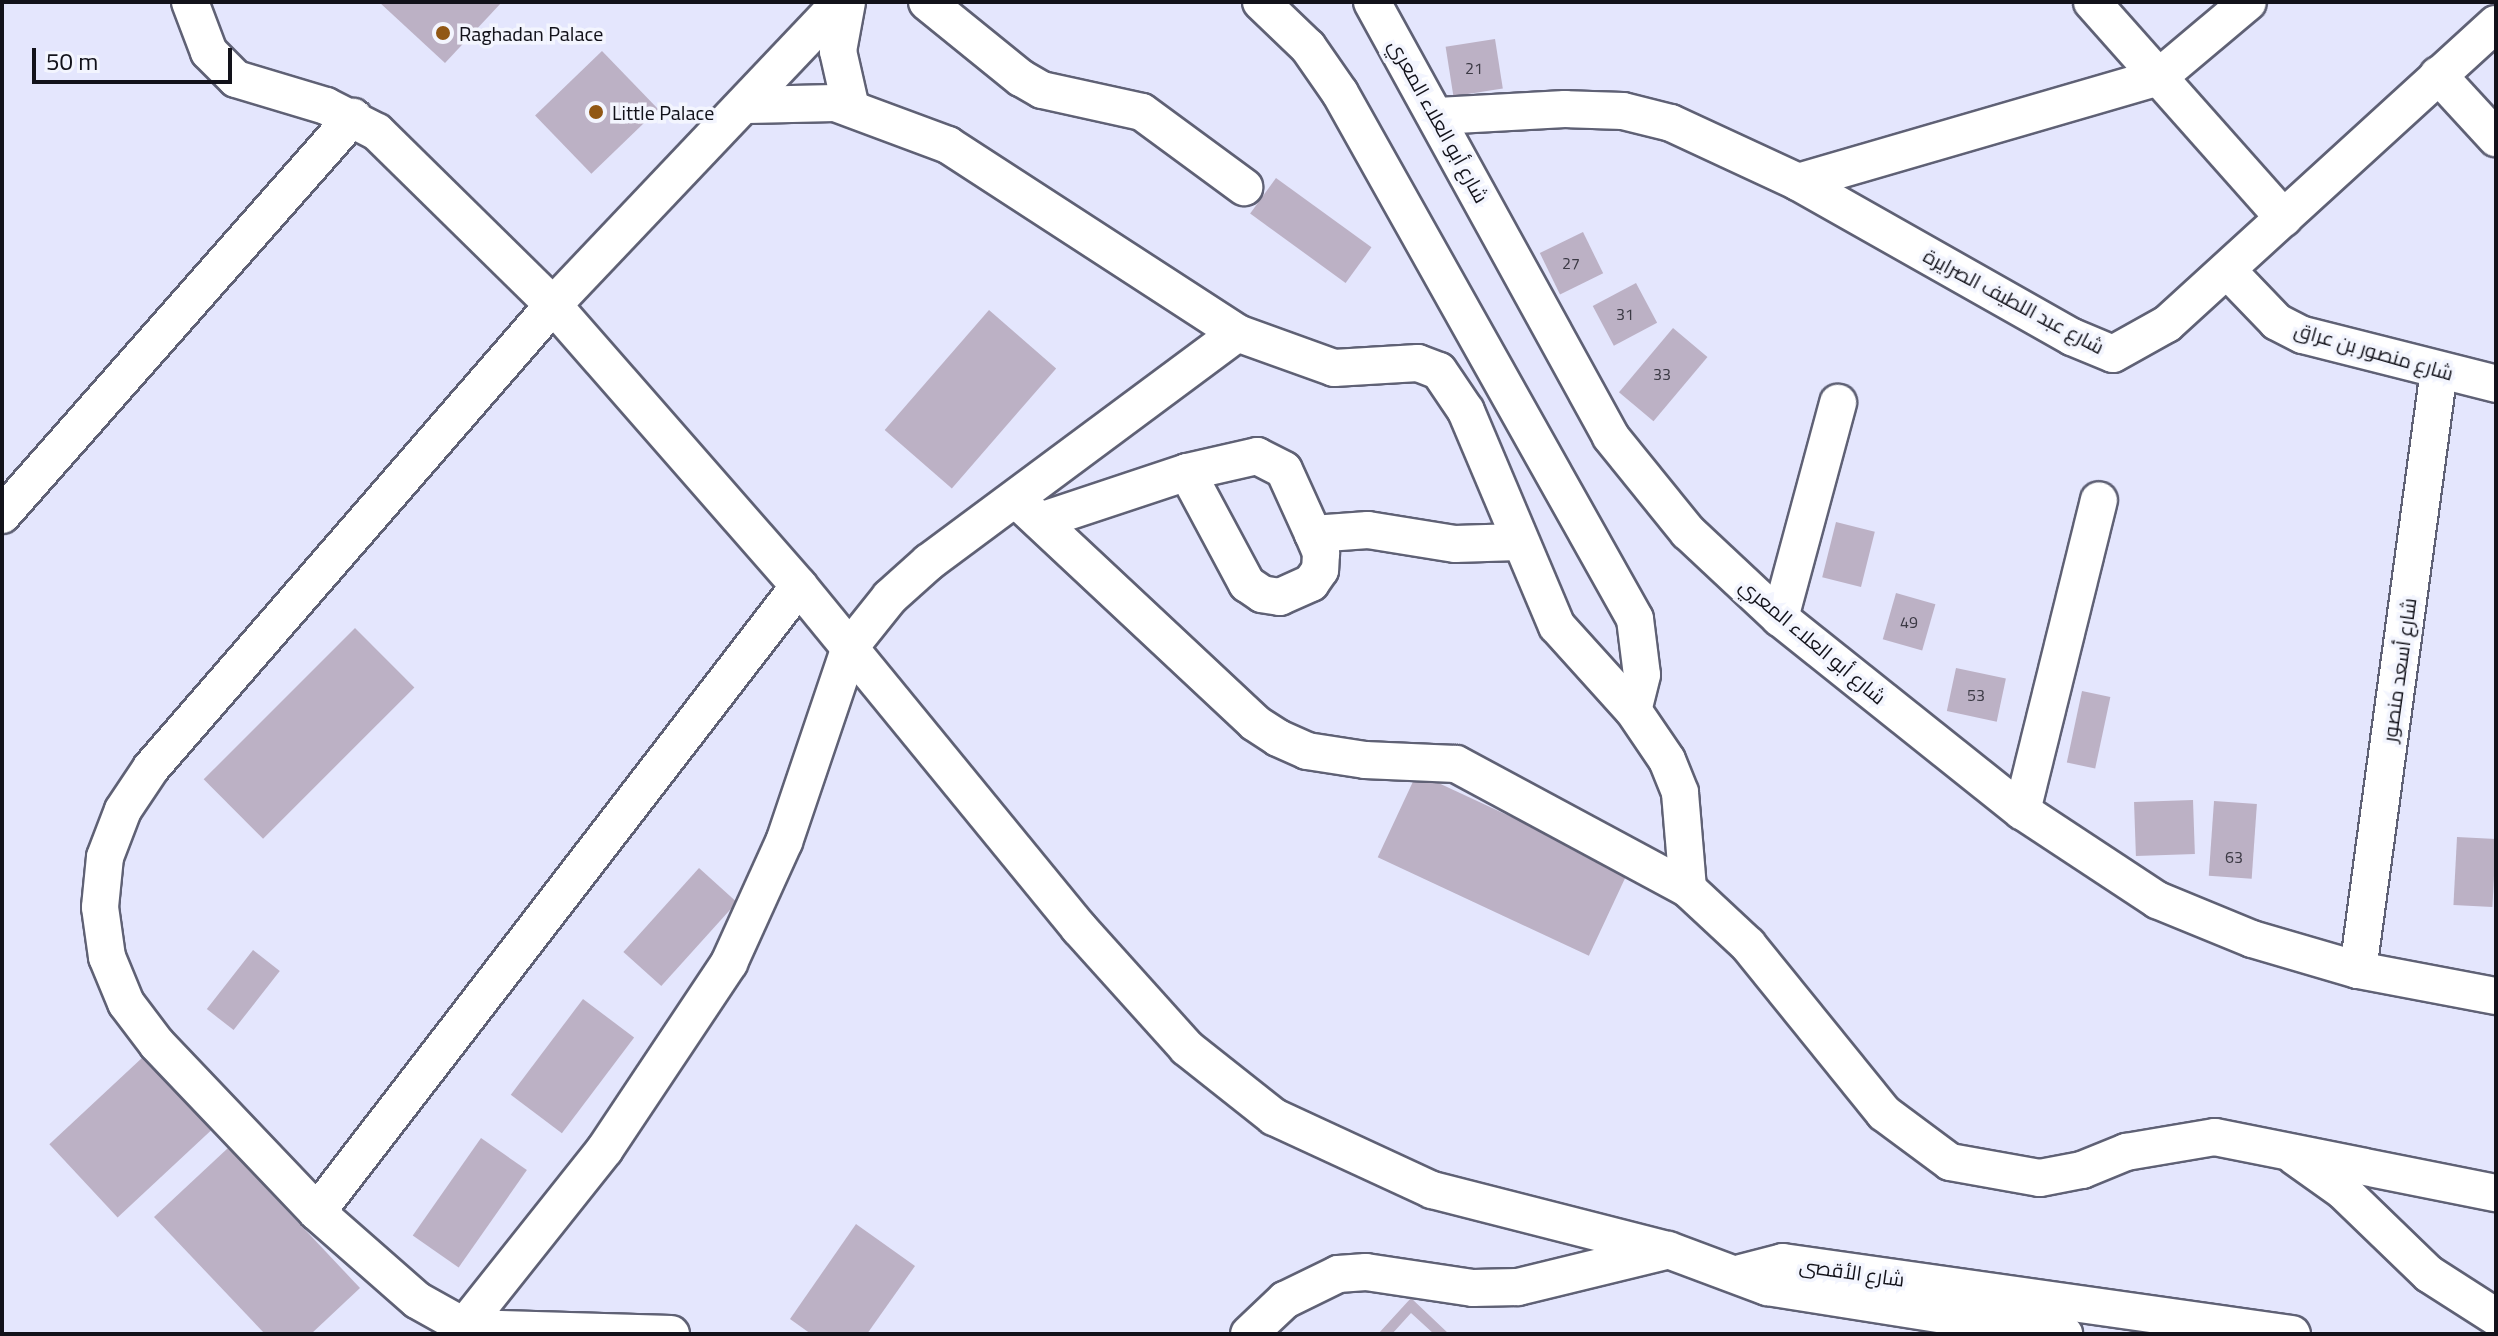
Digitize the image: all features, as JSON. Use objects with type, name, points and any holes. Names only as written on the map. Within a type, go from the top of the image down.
[{"type":"street","points":[[190,2],[209,52],[236,79],[353,117],[404,155],[553,305],[799,586],[1098,950],[1187,1048],[1274,1117],[1432,1190],[1668,1250],[1741,1273]]},
{"type":"street","points":[[671,1334],[462,1331],[417,1300],[317,1212],[157,1044],[126,1003],[107,957],[100,907],[105,857],[123,810],[151,768],[553,305],[844,2]]},
{"type":"street","points":[[844,2],[838,51],[851,108]]},
{"type":"street","points":[[927,2],[1021,78],[1042,90],[1142,112],[1244,187]]},
{"type":"street","points":[[1261,2],[1308,47],[1340,93],[1635,619],[1642,675],[1633,710]]},
{"type":"street","name":"شارع أبو العلاء المعري","points":[[1372,2],[1438,116],[1611,437],[1688,532],[1780,618],[2022,811],[2180,912],[2252,939],[2358,970],[2496,996]]},
{"type":"street","points":[[2092,2],[2284,218]]},
{"type":"street","points":[[1798,182],[2159,77],[2248,2]]},
{"type":"street","name":"شارع عبد اللطيف الصرايرة","points":[[1438,116],[1623,111],[1671,123],[1798,182],[2072,337],[2113,354],[2167,324],[2496,24]]},
{"type":"street","points":[[2438,75],[2496,138]]},
{"type":"street","points":[[748,105],[816,100],[851,108],[924,134],[986,166],[1237,333],[1334,368],[1418,363],[1439,371],[1466,411],[1518,542],[1557,626],[1633,710],[1667,760],[1680,793],[1688,889]]},
{"type":"street","points":[[2,515],[353,117]]},
{"type":"street","name":"شارع منصور بن عراق","points":[[2227,270],[2277,322],[2303,335],[2496,384]]},
{"type":"street","points":[[462,1331],[605,1149],[729,963],[784,842],[850,647],[890,597],[929,562],[1028,511],[1237,333]]},
{"type":"street","name":"شارع أسعد منصور","points":[[2358,970],[2439,370]]},
{"type":"street","points":[[1780,618],[1838,403]]},
{"type":"street","points":[[1028,511],[1187,472],[1257,456],[1272,460],[1284,470],[1313,534],[1321,553],[1320,570],[1311,583],[1280,597],[1262,594],[1247,584],[1187,472]]},
{"type":"street","points":[[2022,811],[2099,500]]},
{"type":"street","points":[[1028,511],[1245,714],[1278,738],[1307,751],[1365,760],[1456,764],[1688,889],[1748,945],[1884,1113],[1950,1162],[2040,1178],[2174,1141],[2215,1137],[2283,1148],[2496,1193]]},
{"type":"street","points":[[1313,534],[1368,530],[1455,544],[1518,542]]},
{"type":"street","points":[[317,1212],[799,586]]},
{"type":"street","points":[[2283,1148],[2343,1191],[2429,1274],[2496,1317]]},
{"type":"street","points":[[1249,1334],[1285,1300],[1338,1274],[1366,1272],[1473,1288],[1518,1287],[1668,1250]]},
{"type":"street","name":"شارع الأقصى","points":[[1741,1273],[1783,1262],[2292,1334]]},
{"type":"street","name":"شارع الأقصى","points":[[1741,1273],[1781,1289],[2064,1334]]},
{"type":"building","name":"Raghadan Palace","points":[[379,2],[502,2],[445,63]]},
{"type":"building","points":[[1495,39],[1503,88],[1453,96],[1446,47]]},
{"type":"building","name":"Little Palace","points":[[602,51],[658,109],[591,174],[535,116]]},
{"type":"building","points":[[1276,178],[1371,247],[1346,283],[1250,214]]},
{"type":"building","points":[[1583,232],[1603,273],[1560,294],[1540,253]]},
{"type":"building","points":[[1636,283],[1657,323],[1614,346],[1593,306]]},
{"type":"building","points":[[989,310],[1056,368],[952,488],[885,430]]},
{"type":"building","points":[[1673,328],[1707,357],[1653,421],[1619,392]]},
{"type":"building","points":[[1836,522],[1875,532],[1861,587],[1822,577]]},
{"type":"building","points":[[1896,593],[1935,604],[1922,650],[1883,639]]},
{"type":"building","points":[[355,628],[414,687],[263,839],[204,779]]},
{"type":"building","points":[[1956,668],[2006,679],[1997,722],[1947,711]]},
{"type":"building","points":[[2082,691],[2110,697],[2095,768],[2067,762]]},
{"type":"building","points":[[1417,773],[1628,871],[1589,956],[1378,857]]},
{"type":"building","points":[[2193,800],[2195,854],[2136,856],[2134,802]]},
{"type":"building","points":[[2214,801],[2257,804],[2252,879],[2209,876]]},
{"type":"building","points":[[2457,837],[2496,839],[2492,907],[2453,905]]},
{"type":"building","points":[[699,868],[737,902],[661,986],[623,952]]},
{"type":"building","points":[[253,950],[280,971],[234,1030],[207,1009]]},
{"type":"building","points":[[583,999],[634,1038],[562,1133],[511,1095]]},
{"type":"building","points":[[143,1057],[211,1130],[118,1217],[49,1144]]},
{"type":"building","points":[[481,1138],[527,1170],[459,1268],[413,1235]]},
{"type":"building","points":[[228,1148],[360,1288],[311,1334],[265,1334],[154,1217]]},
{"type":"building","points":[[856,1224],[915,1266],[867,1334],[811,1334],[790,1319]]},
{"type":"building","points":[[1411,1298],[1449,1334],[1434,1334],[1411,1313],[1392,1334],[1378,1334]]},
{"type":"place","name":"Raghadan Palace","points":[[443,33]]},
{"type":"place","name":"Little Palace","points":[[596,112]]}]
